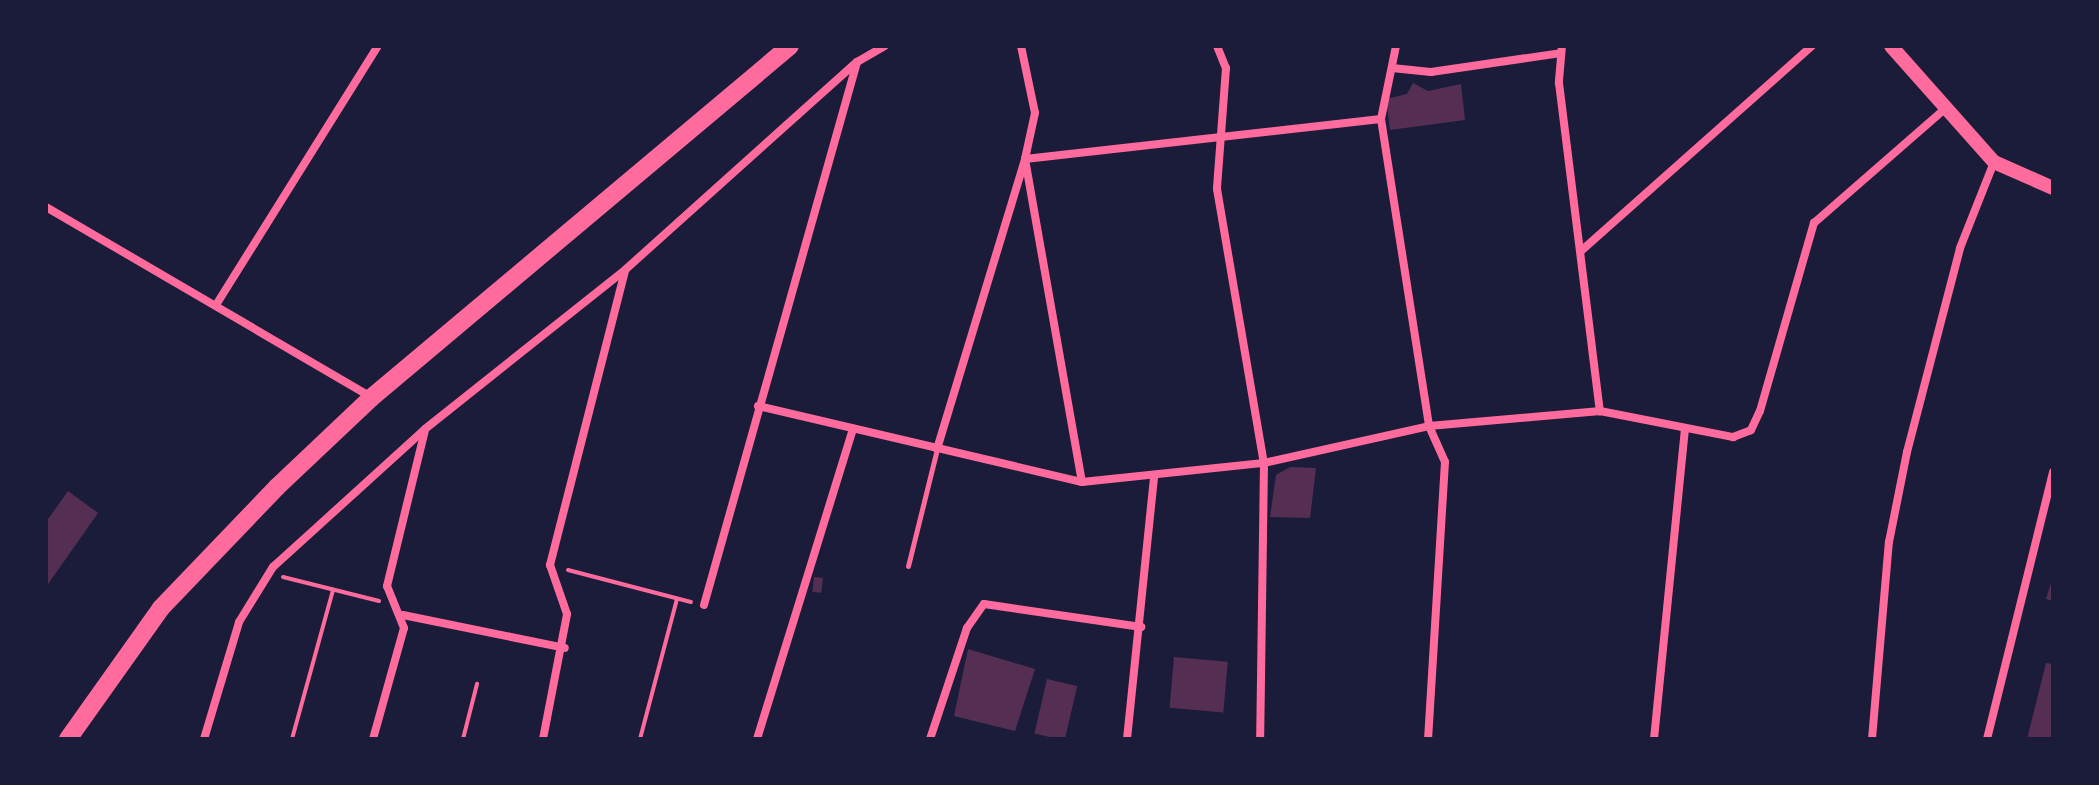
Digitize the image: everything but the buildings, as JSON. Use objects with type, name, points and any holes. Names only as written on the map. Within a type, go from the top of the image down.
[{"type":"main road","points":[[68,739],[168,599],[371,398],[790,46]]},
{"type":"street","points":[[216,305],[378,46]]},
{"type":"street","points":[[204,739],[239,622],[273,567],[425,429],[626,269],[857,62],[885,46]]},
{"type":"street","points":[[937,449],[1025,159],[1035,113],[1021,46]]},
{"type":"street","points":[[1217,46],[1226,68],[1215,139],[1217,189],[1264,463],[1260,739]]},
{"type":"street","points":[[1396,46],[1381,119],[1429,426],[1445,462],[1428,739]]},
{"type":"street","points":[[1581,251],[1812,46]]},
{"type":"street","points":[[1891,46],[1994,162],[2053,188]]},
{"type":"street","points":[[1392,68],[1431,72],[1562,49],[1600,411]]},
{"type":"street","points":[[704,605],[857,62]]},
{"type":"street","points":[[758,406],[1082,482],[1154,477],[1264,463],[1429,426],[1600,411],[1733,437],[1751,430],[1814,223],[1946,108]]},
{"type":"street","points":[[1025,159],[1381,119]]},
{"type":"street","points":[[1025,159],[1082,482]]},
{"type":"street","points":[[1872,739],[1889,542],[1907,452],[1960,248],[1994,162]]},
{"type":"street","points":[[46,207],[371,398]]},
{"type":"street","points":[[543,739],[565,648],[567,614],[550,565],[626,269]]},
{"type":"street","points":[[757,739],[853,428]]},
{"type":"street","points":[[425,429],[387,586],[396,605],[403,615],[565,648]]},
{"type":"street","points":[[1654,739],[1685,430]]},
{"type":"street","points":[[1987,739],[2053,472]]},
{"type":"street","points":[[1127,739],[1141,627],[1154,477]]},
{"type":"street","points":[[930,739],[967,628],[984,604],[1141,627]]},
{"type":"street","points":[[373,739],[403,615]]},
{"type":"lane","points":[[908,566],[937,449]]},
{"type":"path","points":[[550,565],[704,605]]},
{"type":"path","points":[[273,567],[285,579],[396,605]]},
{"type":"path","points":[[292,739],[333,590]]},
{"type":"path","points":[[640,739],[677,599]]},
{"type":"path","points":[[463,739],[477,684]]}]
